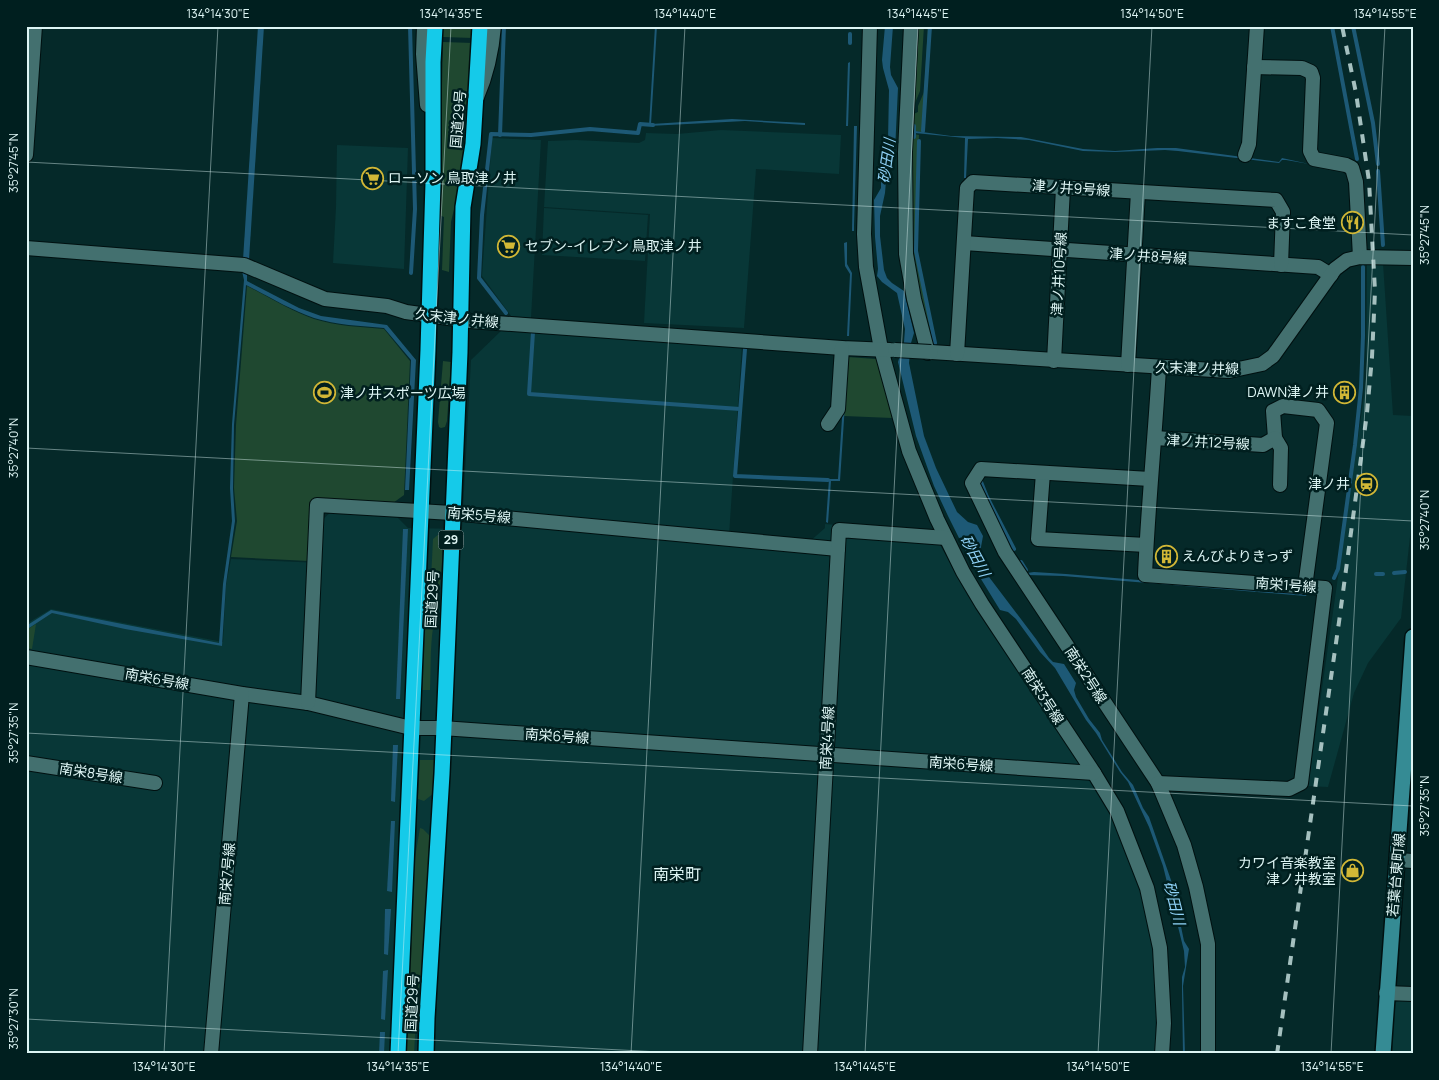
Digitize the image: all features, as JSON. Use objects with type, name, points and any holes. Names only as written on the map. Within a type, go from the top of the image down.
[{"type":"highway","name":"国道29号","points":[[398,1054],[429,315],[435,26]]},
{"type":"highway","name":"国道29号","points":[[426,1054],[442,774],[442,728],[461,319],[463,207],[473,144],[480,26]]},
{"type":"main road","name":"若葉台東町線","points":[[1383,1054],[1386,993],[1405,861],[1413,637]]},
{"type":"street","points":[[26,155],[35,26]]},
{"type":"street","points":[[424,26],[423,54],[433,183]]},
{"type":"street","points":[[476,100],[486,76],[493,42],[494,26]]},
{"type":"street","name":"南栄3号線","points":[[870,26],[864,234],[866,267],[888,350],[908,451],[963,572],[1117,811],[1147,888],[1160,948],[1164,1023],[1162,1054]]},
{"type":"street","points":[[911,26],[905,134],[906,254],[914,299],[929,353]]},
{"type":"street","points":[[1245,155],[1249,144],[1256,26]]},
{"type":"street","points":[[1254,67],[1302,68],[1311,72],[1313,78],[1310,151],[1314,159],[1346,165],[1352,168],[1356,182],[1360,257]]},
{"type":"street","name":"津ノ井9号線","points":[[957,354],[967,188],[973,182],[1276,200],[1283,212],[1280,265]]},
{"type":"street","name":"津ノ井10号線","points":[[1054,361],[1063,188]]},
{"type":"street","points":[[1128,366],[1136,255],[1138,192]]},
{"type":"street","name":"津ノ井8号線","points":[[964,243],[1318,267],[1331,275]]},
{"type":"street","name":"久末津ノ井線","points":[[26,248],[244,265],[325,298],[387,306],[406,312],[461,319],[842,348],[1229,371],[1262,364],[1277,352],[1331,275],[1348,260],[1360,257],[1413,258]]},
{"type":"street","points":[[828,424],[838,409],[842,348]]},
{"type":"street","name":"南栄1号線","points":[[1158,783],[1289,788],[1301,783],[1326,588],[1144,575],[1159,368]]},
{"type":"street","points":[[1280,485],[1282,448],[1275,438],[1273,411],[1282,406],[1318,410],[1327,422],[1305,587]]},
{"type":"street","name":"津ノ井12号線","points":[[1155,438],[1263,445],[1275,438]]},
{"type":"street","name":"南栄2号線","points":[[1150,479],[981,469],[972,483],[1005,552],[1158,783],[1184,846],[1196,887],[1208,944],[1208,1054]]},
{"type":"street","points":[[1043,473],[1038,539],[1146,545]]},
{"type":"street","name":"南栄5号線","points":[[308,703],[317,505],[452,512],[838,549]]},
{"type":"street","name":"南栄4号線","points":[[810,1054],[839,530],[946,538]]},
{"type":"street","name":"南栄6号線","points":[[26,657],[242,694],[308,703],[411,728],[442,728],[1094,773]]},
{"type":"street","name":"南栄7号線","points":[[211,1054],[242,694]]},
{"type":"street","name":"南栄8号線","points":[[26,763],[155,782]]},
{"type":"street","points":[[1386,993],[1413,994]]},
{"type":"shaded area","points":[[721,130],[841,135],[839,174],[756,169],[744,328],[644,323],[650,214],[544,207],[548,141],[576,140],[639,143],[645,140],[646,133],[677,134]]},
{"type":"shaded area","name":"セブン-イレブン 鳥取津ノ井","points":[[492,138],[541,140],[531,318],[511,316],[482,276]]},
{"type":"shaded area","name":"ローソン 鳥取津ノ井","points":[[337,145],[408,148],[404,269],[333,263]]},
{"type":"shaded area","points":[[544,208],[648,215],[645,261],[542,255]]},
{"type":"shaded area","points":[[1383,263],[1393,415],[1413,416],[1413,510],[1401,618],[1368,663],[1354,693],[1328,787],[1308,786],[1366,376],[1367,264]]},
{"type":"shaded area","points":[[502,330],[742,345],[729,535],[808,543],[825,528],[825,524],[932,533],[968,596],[1095,786],[1112,815],[1140,881],[1150,926],[1157,976],[1155,1054],[26,1054],[26,624],[51,609],[223,642],[226,585],[231,559],[320,563],[322,520],[332,511],[394,514],[408,528],[462,529],[471,360]]},
{"type":"shaded area","points":[[1401,1000],[1413,1000],[1413,1054],[1392,1054],[1394,1003]]},
{"type":"green space","points":[[443,26],[473,26],[473,38],[443,37]]},
{"type":"green space","points":[[919,26],[924,26],[920,91],[915,103]]},
{"type":"green space","points":[[928,26],[922,132],[914,131],[914,134],[919,135],[916,252],[935,346],[931,345],[909,251],[909,116],[918,112],[918,106],[924,92]]},
{"type":"green space","points":[[443,42],[473,43],[461,179],[451,222],[449,272],[442,270],[444,217],[439,215]]},
{"type":"green space","name":"津ノ井スポーツ広場","points":[[247,286],[288,308],[314,319],[340,325],[384,329],[410,361],[404,495],[393,503],[312,500],[309,561],[231,557],[237,521],[234,488],[236,425]]},
{"type":"green space","points":[[848,357],[876,359],[878,361],[892,418],[844,416]]},
{"type":"green space","points":[[443,361],[451,362],[447,421],[445,427],[441,428],[438,422]]},
{"type":"green space","points":[[439,534],[442,537],[442,560],[432,636],[430,690],[422,690],[423,627],[431,580],[433,539]]},
{"type":"green space","points":[[36,624],[32,649],[26,648],[26,630]]},
{"type":"green space","points":[[420,760],[436,760],[434,793],[424,801],[418,799]]},
{"type":"green space","points":[[420,828],[430,836],[425,952],[417,1000],[414,1054],[404,1054],[412,875]]},
{"type":"water","points":[[258,26],[264,26],[249,260],[243,260]]},
{"type":"water","points":[[655,26],[657,26],[651,124],[732,119],[805,123],[805,125],[745,121],[649,126]]},
{"type":"water","name":"砂田川","points":[[885,26],[893,26],[890,67],[891,75],[898,88],[895,151],[887,169],[885,193],[880,216],[880,236],[884,270],[887,278],[904,291],[914,333],[909,363],[924,436],[936,468],[957,512],[968,522],[977,525],[983,536],[979,558],[986,573],[1049,658],[1053,662],[1064,664],[1076,683],[1074,690],[1076,697],[1100,733],[1102,740],[1122,772],[1133,785],[1149,817],[1172,883],[1184,941],[1189,949],[1183,986],[1185,1054],[1183,1054],[1182,991],[1182,977],[1185,967],[1184,951],[1163,866],[1149,827],[1128,782],[1086,720],[1055,668],[1040,652],[1016,619],[1008,612],[1000,610],[973,566],[934,486],[916,436],[898,362],[904,342],[905,329],[897,293],[877,276],[874,200],[881,188],[881,164],[888,140],[889,90],[882,60]]},
{"type":"water","points":[[850,62],[848,126],[846,126],[848,63]]},
{"type":"water","points":[[854,126],[857,126],[854,231],[852,231]]},
{"type":"water","points":[[915,131],[951,136],[1021,137],[1083,149],[1115,151],[1176,148],[1279,162],[1282,158],[1309,164],[1286,160],[1282,160],[1279,163],[1165,150],[1115,152],[1083,151],[1029,140],[968,139],[966,178],[964,178],[965,138],[915,133]]},
{"type":"water","points":[[847,242],[847,264],[852,273],[849,336],[847,336],[850,274],[845,266],[844,243]]},
{"type":"water","points":[[242,271],[247,271],[247,281],[299,308],[321,316],[387,325],[416,360],[409,490],[405,490],[411,360],[384,328],[340,324],[314,318],[246,285],[234,425],[233,489],[235,521],[226,584],[222,646],[125,629],[52,613],[26,630],[26,626],[51,610],[219,643],[223,584],[232,521],[230,488],[232,424],[244,280]]},
{"type":"water","points":[[846,357],[848,358],[840,481],[831,481],[828,523],[826,522],[829,479],[838,479]]},
{"type":"water","points":[[403,529],[408,529],[400,699],[396,699]]},
{"type":"water","points":[[1034,572],[1307,594],[1306,596],[1063,576],[1027,575],[1027,573]]},
{"type":"water","points":[[393,745],[398,745],[395,802],[391,801]]},
{"type":"water","points":[[391,821],[395,821],[392,892],[387,891]]},
{"type":"water","points":[[385,909],[391,909],[388,955],[384,954]]},
{"type":"water","points":[[388,970],[385,1020],[381,1019],[383,971]]},
{"type":"water","points":[[380,1032],[385,1032],[384,1054],[379,1054]]},
{"type":"waterway","points":[[410,26],[415,209],[411,273]]},
{"type":"waterway","points":[[500,135],[504,26]]},
{"type":"waterway","points":[[923,131],[930,26]]},
{"type":"waterway","points":[[1332,26],[1357,159]]},
{"type":"waterway","points":[[1353,26],[1373,123],[1378,164]]},
{"type":"waterway","points":[[850,34],[850,43]]},
{"type":"waterway","points":[[506,313],[479,278],[482,215],[491,134],[531,135],[590,129],[638,133],[640,124],[653,125]]},
{"type":"waterway","points":[[914,126],[914,137]]},
{"type":"waterway","points":[[919,141],[916,251],[935,343]]},
{"type":"waterway","points":[[1378,171],[1383,245]]},
{"type":"waterway","points":[[1334,578],[1338,569],[1361,388],[1363,267]]},
{"type":"waterway","points":[[533,332],[529,394],[740,409]]},
{"type":"waterway","points":[[745,349],[735,476],[828,480]]},
{"type":"waterway","points":[[981,482],[1014,549]]},
{"type":"waterway","points":[[1021,562],[1026,570]]},
{"type":"waterway","points":[[1394,573],[1405,572]]},
{"type":"waterway","points":[[1376,574],[1383,574]]},
{"type":"railway","points":[[1277,1054],[1339,622],[1367,413],[1372,357],[1375,291],[1369,181],[1356,93],[1342,26]]},
{"type":"place","name":"ローソン 鳥取津ノ井","points":[[372,178]]},
{"type":"place","name":"ますこ食堂","points":[[1352,223]]},
{"type":"place","name":"セブン-イレブン 鳥取津ノ井","points":[[509,246]]},
{"type":"place","name":"DAWN津ノ井","points":[[1345,392]]},
{"type":"place","name":"津ノ井スポーツ広場","points":[[324,393]]},
{"type":"place","name":"津ノ井","points":[[1366,484]]},
{"type":"place","name":"えんびよりきっず","points":[[1166,556]]},
{"type":"place","name":"カワイ音楽教室 津ノ井教室","points":[[1352,871]]},
{"type":"district","name":"南栄町","points":[[677,874]]}]
